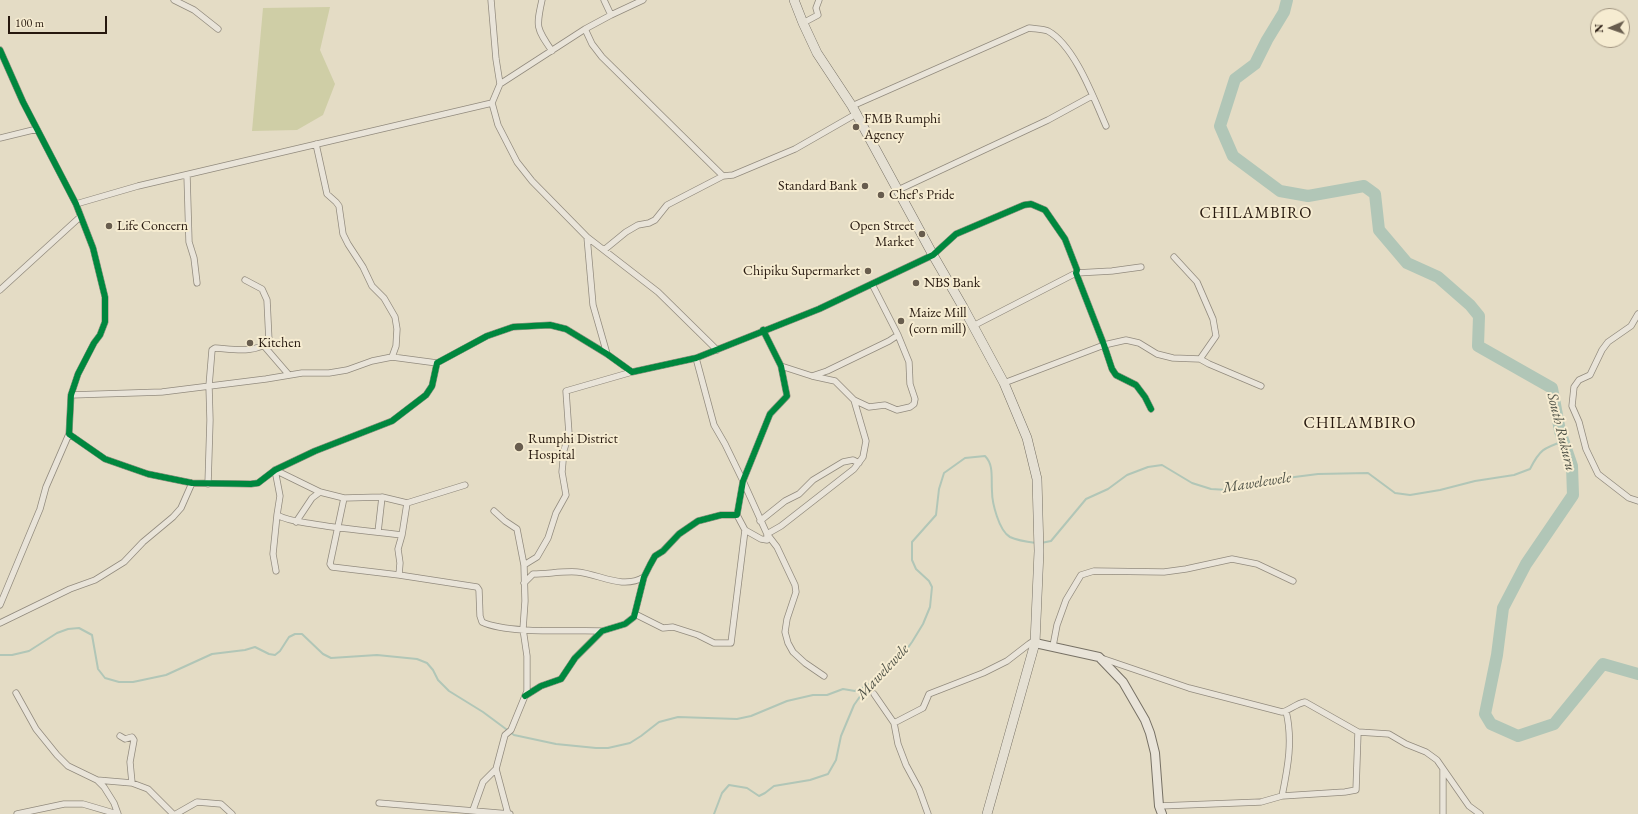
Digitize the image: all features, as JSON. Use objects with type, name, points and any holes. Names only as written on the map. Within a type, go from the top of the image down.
[{"type":"main road","points":[[794,0],[802,23],[817,54],[854,110],[1004,384],[1027,438],[1037,479],[1039,551],[1035,643],[987,814]]},
{"type":"street","points":[[174,0],[194,10],[218,30]]},
{"type":"street","points":[[491,0],[496,59],[500,84],[492,103],[498,125],[517,162],[532,181],[587,237],[658,292],[717,350]]},
{"type":"street","points":[[542,0],[537,23],[538,30],[552,51]]},
{"type":"street","points":[[604,0],[611,15]]},
{"type":"street","points":[[500,84],[585,29],[643,0]]},
{"type":"street","points":[[802,23],[818,16],[816,8],[819,0]]},
{"type":"street","points":[[604,250],[626,232],[638,225],[655,220],[667,206],[723,176],[733,175],[795,148],[854,110],[1029,28],[1047,31],[1059,40],[1072,56],[1106,126]]},
{"type":"street","points":[[585,29],[592,44],[602,57],[723,176]]},
{"type":"street","points":[[0,50],[37,129],[76,204],[93,248],[105,297],[105,322],[78,374],[71,395],[69,434],[46,487],[40,509],[0,605]]},
{"type":"street","points":[[898,190],[1048,120],[1092,96]]},
{"type":"street","points":[[76,204],[187,175],[492,103]]},
{"type":"street","points":[[0,138],[37,129]]},
{"type":"street","points":[[316,144],[327,194],[339,206],[343,234],[364,267],[372,286],[384,298],[395,317],[397,324],[397,335],[396,346],[392,357]]},
{"type":"street","points":[[187,175],[189,242],[194,258],[197,283]]},
{"type":"street","points":[[524,565],[537,557],[548,538],[556,513],[566,495],[562,472],[564,450],[569,434],[566,391],[632,372],[696,358],[763,330],[819,309],[933,255],[956,234],[1024,205],[1031,204],[1045,210],[1064,240],[1078,270],[1076,273],[1112,369],[1116,376],[1136,385],[1145,397],[1151,409]]},
{"type":"street","points":[[1,286],[80,217]]},
{"type":"street","points":[[587,237],[593,305],[607,354]]},
{"type":"street","points":[[1174,257],[1197,282],[1213,319],[1216,336],[1200,358]]},
{"type":"street","points":[[973,326],[1076,273],[1112,271],[1141,267]]},
{"type":"street","points":[[208,484],[210,420],[209,386],[212,350],[215,348],[253,349],[264,346],[269,341],[267,300],[262,289],[245,280]]},
{"type":"street","points":[[781,366],[812,376],[835,381],[854,400],[865,406],[874,408],[886,405],[897,410],[910,407],[914,404],[915,399],[910,384],[909,362],[898,335],[872,284]]},
{"type":"street","points":[[1638,314],[1631,326],[1608,342],[1590,375],[1579,380],[1576,384],[1574,387],[1572,406],[1579,422],[1586,449],[1598,474],[1629,498],[1638,501]]},
{"type":"street","points":[[71,395],[162,392],[289,375],[318,372],[329,373],[347,370],[372,360],[392,357],[437,363],[487,336],[513,327],[550,325],[566,329],[607,354],[632,372]]},
{"type":"street","points":[[763,330],[781,366],[787,396],[770,414],[743,481],[737,515],[745,530],[761,539],[767,540],[767,534]]},
{"type":"street","points":[[812,376],[827,371],[889,341],[898,335]]},
{"type":"street","points":[[1004,384],[1104,345],[1126,340],[1139,342],[1157,354],[1173,358],[1200,358],[1209,364],[1261,386]]},
{"type":"street","points":[[264,346],[289,375]]},
{"type":"street","points":[[696,358],[714,425],[743,481],[767,534],[777,547],[795,585],[796,592],[787,620],[785,632],[788,643],[793,652],[805,663],[824,676]]},
{"type":"street","points":[[69,434],[105,459],[148,474],[208,484],[258,483],[275,470],[315,451],[392,421],[426,395],[432,386],[437,363]]},
{"type":"street","points":[[767,534],[781,526],[854,469],[863,457],[866,441],[854,400]]},
{"type":"street","points":[[760,520],[785,501],[799,494],[814,480],[843,462],[853,460],[859,463]]},
{"type":"street","points":[[275,470],[320,492],[344,498],[382,498],[407,503],[466,485]]},
{"type":"street","points":[[275,470],[280,496],[273,554],[276,571]]},
{"type":"street","points":[[0,623],[70,589],[95,580],[124,562],[143,542],[173,517],[181,508],[192,482]]},
{"type":"street","points":[[296,522],[312,498],[320,492]]},
{"type":"street","points":[[344,498],[330,564],[332,567],[342,570],[399,575],[477,587],[479,590],[480,616],[482,622],[489,625],[523,629],[602,631],[625,624],[635,614],[644,577],[655,556],[663,551],[679,534],[698,521],[721,515],[737,515]]},
{"type":"street","points":[[378,532],[382,498]]},
{"type":"street","points":[[399,575],[400,563],[398,550],[407,503]]},
{"type":"street","points":[[379,802],[509,814],[496,769],[505,734],[511,730],[525,696],[528,682],[526,644],[523,629],[525,601],[524,565],[521,556],[517,529],[494,511]]},
{"type":"street","points":[[277,515],[296,522],[402,535]]},
{"type":"street","points":[[635,614],[663,628],[673,627],[698,635],[714,643],[731,643],[745,530]]},
{"type":"street","points":[[1053,646],[1057,625],[1066,600],[1081,575],[1094,570],[1164,572],[1232,559],[1257,564],[1293,581]]},
{"type":"street","points":[[524,583],[533,574],[577,572],[622,583],[636,582],[644,577]]},
{"type":"street","points":[[525,696],[541,686],[561,679],[575,658],[602,631]]},
{"type":"street","points":[[894,723],[923,708],[929,694],[983,673],[1007,661],[1029,644],[1035,643],[1099,657],[1188,688],[1282,712],[1294,705],[1305,702],[1358,732],[1390,734],[1406,744],[1426,752],[1437,760],[1469,806],[1480,814]]},
{"type":"street","points":[[1099,657],[1123,682],[1145,720],[1155,753],[1160,810],[1261,802],[1282,796],[1356,790],[1358,732]]},
{"type":"street","points":[[16,693],[36,729],[57,755],[68,766],[97,780],[104,787],[114,803],[117,814]]},
{"type":"street","points":[[874,694],[886,709],[894,723],[898,744],[906,765],[920,789],[928,814]]},
{"type":"street","points":[[1282,796],[1289,762],[1290,728],[1286,711]]},
{"type":"street","points":[[120,736],[125,739],[132,737],[134,740],[130,762],[132,783]]},
{"type":"street","points":[[473,810],[483,782],[496,769]]},
{"type":"street","points":[[1443,814],[1444,770]]},
{"type":"street","points":[[97,780],[132,783],[148,789],[174,814],[196,802],[222,804],[232,814]]},
{"type":"street","points":[[16,814],[64,804],[83,804],[117,814]]},
{"type":"green space","points":[[330,7],[320,50],[335,84],[323,115],[297,130],[252,131],[263,8]]},
{"type":"waterway","name":"South Rukuru","points":[[1287,0],[1284,12],[1267,40],[1255,64],[1235,79],[1220,126],[1233,156],[1280,191],[1308,196],[1364,186],[1375,194],[1379,230],[1407,263],[1438,277],[1470,305],[1479,316],[1478,346],[1552,388],[1560,431],[1572,466],[1573,495],[1526,564],[1503,608],[1497,655],[1485,714],[1491,724],[1518,736],[1554,724],[1603,664],[1638,674]]},
{"type":"waterway","name":"Mawelewele","points":[[1041,543],[1051,541],[1086,499],[1108,489],[1127,475],[1148,467],[1162,465],[1192,483],[1211,489],[1228,490],[1271,480],[1318,474],[1368,473],[1395,493],[1410,495],[1440,490],[1475,481],[1514,475],[1530,469],[1543,450],[1564,441]]},
{"type":"waterway","name":"Mawelewele","points":[[714,814],[722,793],[729,785],[747,788],[759,796],[774,786],[810,780],[828,774],[836,760],[841,736],[854,705],[868,685],[902,656],[923,624],[930,607],[932,587],[929,581],[916,569],[912,560],[912,542],[936,515],[939,489],[944,473],[965,458],[985,456],[990,463],[992,472],[992,496],[999,523],[1006,534],[1010,537],[1037,543]]},
{"type":"waterway","points":[[0,655],[12,655],[29,651],[57,633],[68,629],[79,628],[92,635],[98,669],[105,678],[119,682],[133,682],[166,675],[212,654],[245,650],[255,647],[269,654],[275,655],[280,651],[289,637],[295,634],[302,634],[323,654],[331,658],[377,655],[417,659],[427,663],[433,670],[438,680],[449,691],[483,712],[514,735],[556,744],[596,748],[608,748],[630,743],[659,722],[678,717],[737,719],[751,716],[787,701],[813,695],[827,695],[843,689],[855,691],[865,687]]},
{"type":"cycle path","points":[[0,50],[23,102],[76,204],[93,248],[105,297],[105,322],[100,335],[94,343],[78,374],[71,395],[69,434],[105,459],[148,474],[192,483],[258,483],[275,470],[315,451],[392,421],[426,395],[432,386],[437,363],[487,336],[513,327],[550,325],[566,329],[607,354],[632,372],[696,358],[819,309],[933,255],[956,234],[1024,205],[1031,204],[1045,210],[1065,239],[1077,270],[1076,273],[1112,369],[1116,375],[1136,385],[1145,397],[1151,409]]},
{"type":"cycle path","points":[[525,696],[541,686],[561,679],[575,658],[602,631],[625,624],[634,617],[644,577],[650,565],[655,556],[663,551],[679,534],[698,521],[721,515],[737,515],[743,481],[770,414],[787,396],[781,366],[763,330]]},
{"type":"place","name":"FMB Rumphi Agency","points":[[856,127]]},
{"type":"place","name":"Standard Bank","points":[[865,186]]},
{"type":"place","name":"Chef's Pride","points":[[881,195]]},
{"type":"place","name":"Life Concern","points":[[109,226]]},
{"type":"place","name":"Open Street Market","points":[[922,234]]},
{"type":"place","name":"Chipiku Supermarket","points":[[868,271]]},
{"type":"place","name":"NBS Bank","points":[[916,283]]},
{"type":"place","name":"Maize Mill (corn mill)","points":[[901,321]]},
{"type":"place","name":"Kitchen","points":[[250,343]]},
{"type":"place","name":"Rumphi District Hospital","points":[[519,447]]},
{"type":"district","name":"CHILAMBIRO","points":[[1256,214]]},
{"type":"district","name":"CHILAMBIRO","points":[[1360,424]]}]
